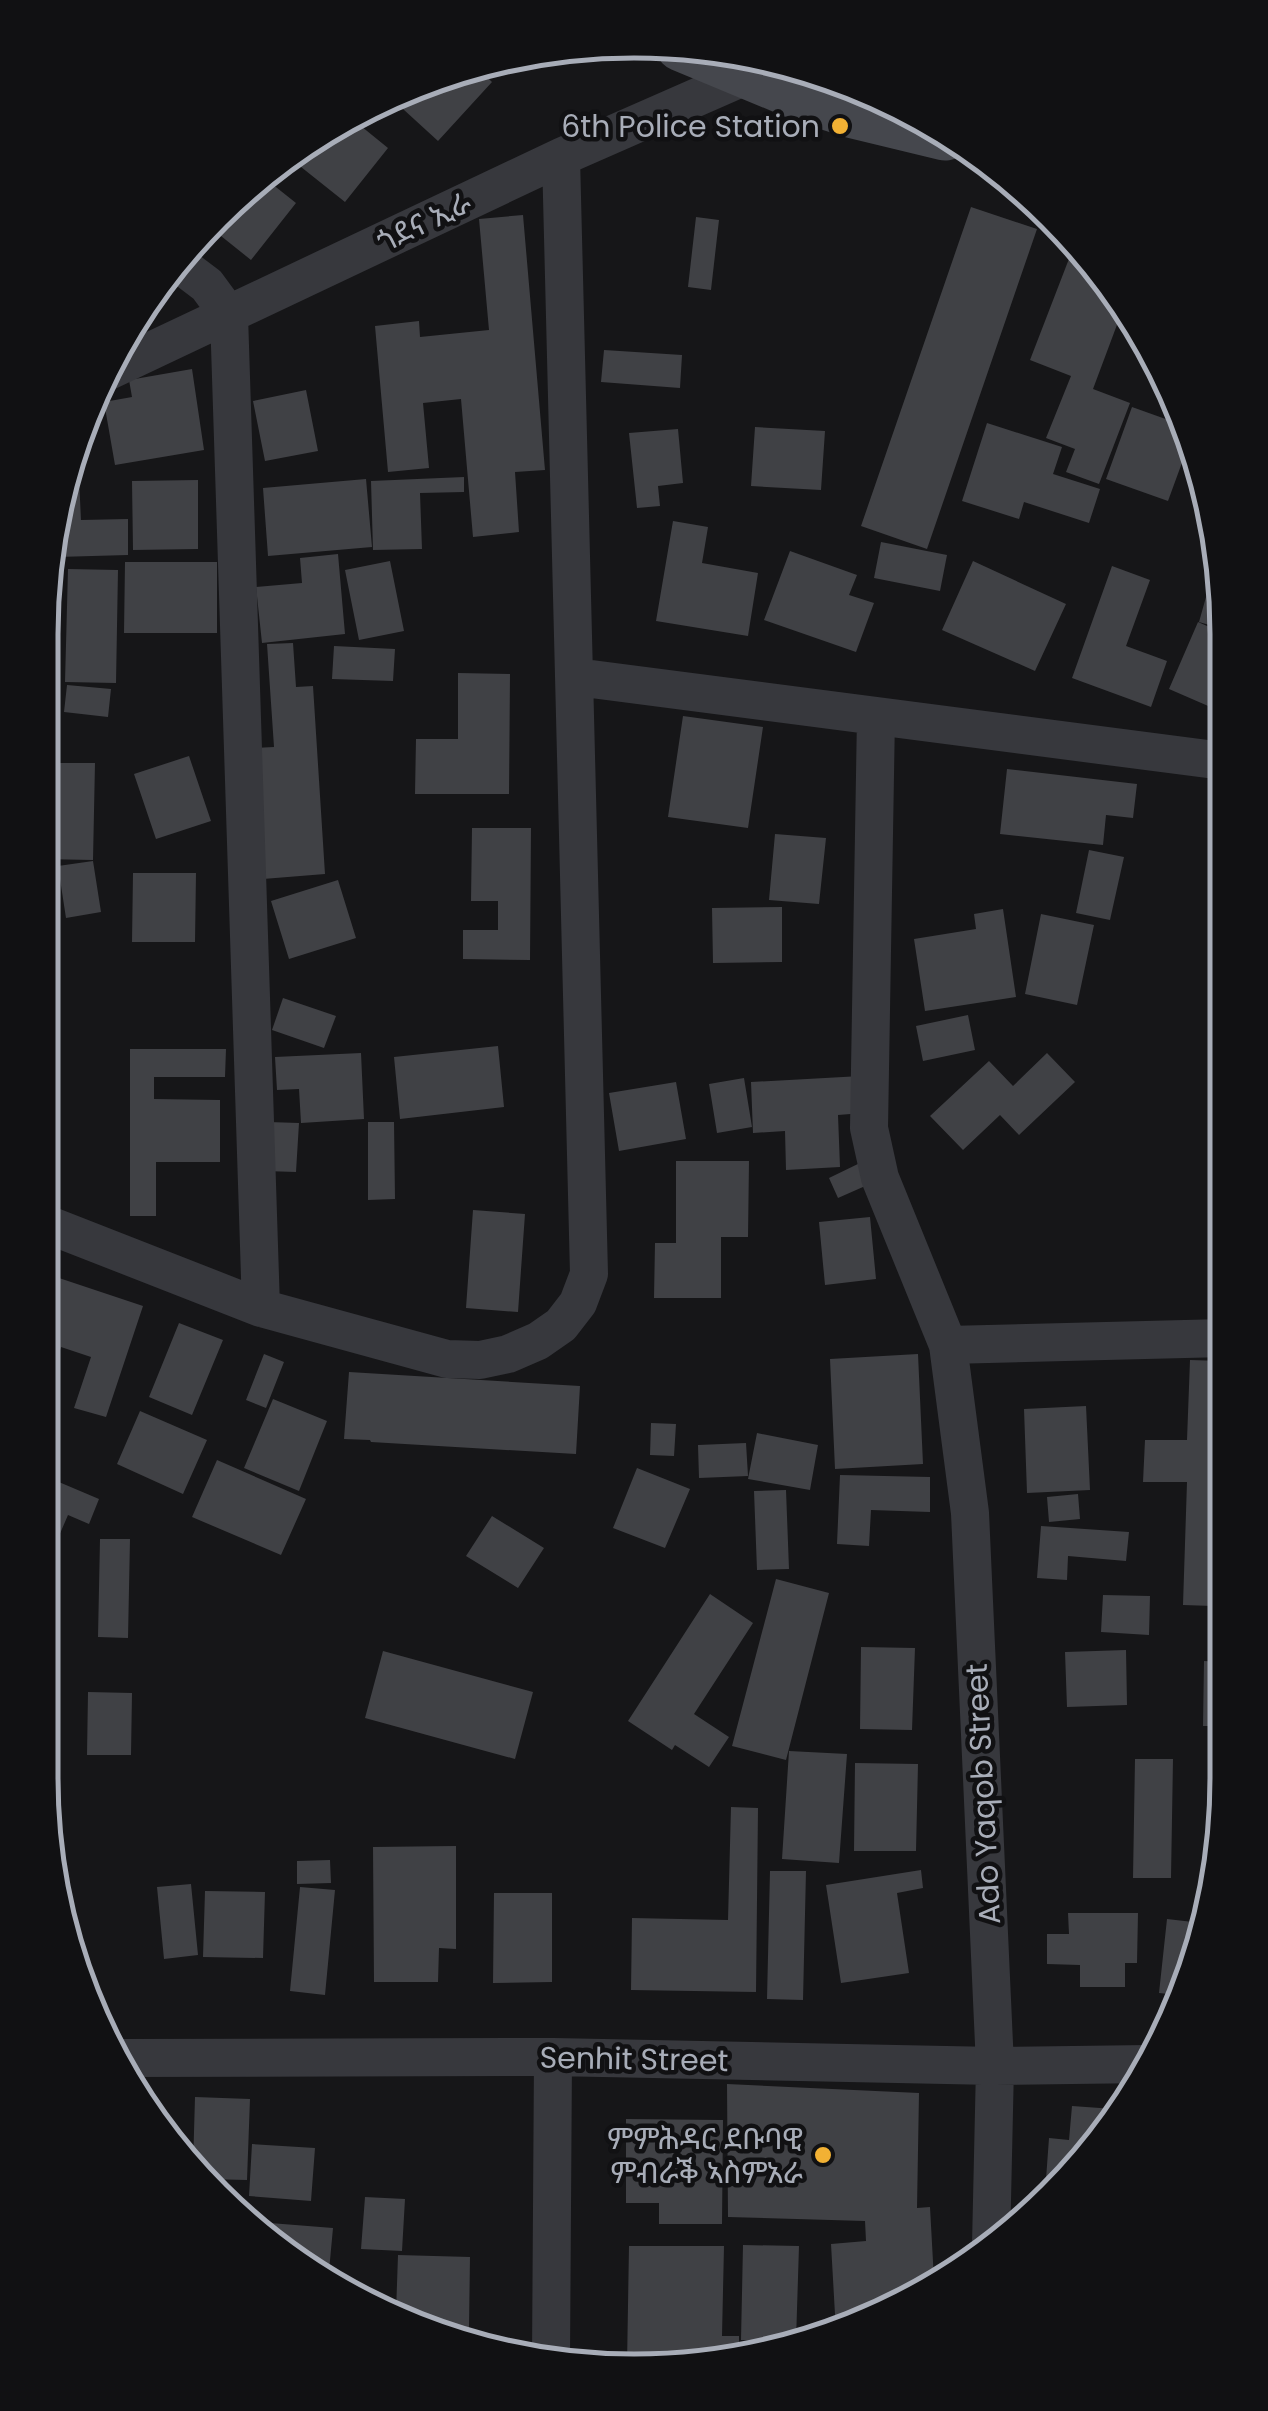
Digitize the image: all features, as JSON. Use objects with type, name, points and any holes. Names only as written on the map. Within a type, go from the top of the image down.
[{"type":"main road","points":[[733,67],[854,110],[895,120]]},
{"type":"street","name":"ጎደና ኢራ","points":[[126,363],[561,157],[750,74]]},
{"type":"street","points":[[58,1229],[261,1308],[448,1359],[480,1360],[538,1342],[561,1325],[578,1303],[589,1274],[561,157]]},
{"type":"street","points":[[187,270],[207,286],[228,316],[261,1308]]},
{"type":"street","points":[[576,677],[1210,759]]},
{"type":"street","name":"Ado Yaqob Street","points":[[876,716],[869,1128],[880,1178],[948,1345],[970,1513],[995,2066],[991,2229]]},
{"type":"street","points":[[948,1345],[1210,1338]]},
{"type":"street","name":"Senhit Street","points":[[131,2058],[1133,2064]]},
{"type":"street","points":[[552,2058],[552,2348]]},
{"type":"building","points":[[485,77],[492,82],[438,141],[403,109],[413,101]]},
{"type":"building","points":[[362,127],[388,148],[345,202],[299,166]]},
{"type":"building","points":[[273,185],[296,203],[251,260],[219,234]]},
{"type":"building","points":[[971,207],[1037,229],[927,549],[861,526]]},
{"type":"building","points":[[523,215],[545,470],[515,472],[519,532],[473,537],[461,399],[423,403],[429,468],[388,472],[375,326],[419,321],[420,337],[489,330],[479,219]]},
{"type":"building","points":[[696,217],[719,220],[711,290],[688,287]]},
{"type":"building","points":[[1070,257],[1118,322],[1093,389],[1130,403],[1099,484],[1066,472],[1075,449],[1046,438],[1071,376],[1030,360]]},
{"type":"building","points":[[604,350],[682,355],[680,388],[601,382]]},
{"type":"building","points":[[192,369],[204,450],[115,465],[105,405],[106,402],[132,397],[129,380]]},
{"type":"building","points":[[306,390],[318,451],[265,461],[253,401]]},
{"type":"building","points":[[1132,407],[1170,420],[1183,459],[1168,501],[1106,479]]},
{"type":"building","points":[[987,423],[1062,447],[1053,474],[1100,489],[1089,523],[1024,502],[1019,519],[962,501]]},
{"type":"building","points":[[755,427],[825,431],[821,490],[751,486]]},
{"type":"building","points":[[678,429],[683,483],[658,486],[660,506],[637,508],[629,433]]},
{"type":"building","points":[[464,477],[464,492],[420,493],[422,549],[373,550],[371,481]]},
{"type":"building","points":[[79,478],[81,520],[128,519],[128,555],[62,557]]},
{"type":"building","points":[[366,479],[372,547],[268,556],[263,488]]},
{"type":"building","points":[[198,480],[198,549],[133,550],[132,481]]},
{"type":"building","points":[[673,521],[708,527],[702,563],[758,573],[748,636],[656,621]]},
{"type":"building","points":[[881,542],[947,555],[940,591],[874,578]]},
{"type":"building","points":[[790,551],[857,575],[849,595],[874,603],[856,652],[764,620]]},
{"type":"building","points":[[338,554],[345,634],[262,643],[256,587],[302,583],[300,558]]},
{"type":"building","points":[[390,561],[404,631],[359,640],[345,570]]},
{"type":"building","points":[[973,561],[1066,604],[1035,671],[942,630]]},
{"type":"building","points":[[125,562],[217,562],[217,633],[124,633]]},
{"type":"building","points":[[1112,566],[1150,580],[1126,646],[1167,661],[1151,707],[1072,678]]},
{"type":"building","points":[[68,569],[118,570],[116,683],[65,682]]},
{"type":"building","points":[[1208,588],[1210,625],[1199,622]]},
{"type":"building","points":[[1198,622],[1210,627],[1210,707],[1169,689]]},
{"type":"building","points":[[293,643],[296,687],[313,686],[325,874],[263,879],[254,748],[274,747],[267,644]]},
{"type":"building","points":[[334,646],[395,649],[393,681],[332,679]]},
{"type":"building","points":[[458,673],[510,674],[509,794],[415,794],[416,739],[458,739]]},
{"type":"building","points":[[67,685],[111,689],[108,717],[64,712]]},
{"type":"building","points":[[683,716],[763,727],[748,828],[668,817]]},
{"type":"building","points":[[58,735],[59,763],[95,763],[93,860],[58,859]]},
{"type":"building","points":[[189,756],[211,821],[156,839],[134,774]]},
{"type":"building","points":[[1007,769],[1137,784],[1133,818],[1106,815],[1103,845],[1000,834]]},
{"type":"building","points":[[472,828],[531,828],[530,960],[463,959],[463,930],[498,930],[498,901],[471,901]]},
{"type":"building","points":[[775,834],[826,838],[819,904],[769,900]]},
{"type":"building","points":[[1089,850],[1124,857],[1110,920],[1076,913]]},
{"type":"building","points":[[93,861],[101,912],[66,918],[58,866]]},
{"type":"building","points":[[133,873],[196,873],[195,942],[132,942]]},
{"type":"building","points":[[338,880],[356,938],[289,959],[271,901]]},
{"type":"building","points":[[782,907],[782,962],[713,963],[712,908]]},
{"type":"building","points":[[1003,909],[1016,997],[925,1011],[914,939],[976,929],[974,914]]},
{"type":"building","points":[[1041,914],[1094,925],[1077,1005],[1025,994]]},
{"type":"building","points":[[283,998],[336,1016],[324,1048],[272,1030]]},
{"type":"building","points":[[968,1015],[975,1050],[923,1061],[916,1026]]},
{"type":"building","points":[[498,1046],[504,1107],[400,1119],[394,1057]]},
{"type":"building","points":[[130,1049],[226,1049],[225,1077],[154,1077],[154,1099],[220,1100],[220,1162],[156,1162],[156,1216],[130,1216]]},
{"type":"building","points":[[361,1053],[364,1119],[301,1123],[299,1089],[277,1090],[275,1057]]},
{"type":"building","points":[[1047,1053],[1075,1082],[1019,1135],[1000,1115],[963,1150],[930,1116],[989,1061],[1013,1086]]},
{"type":"building","points":[[861,1076],[863,1113],[838,1115],[840,1167],[786,1170],[785,1131],[753,1133],[751,1082]]},
{"type":"building","points":[[744,1078],[752,1127],[717,1133],[709,1084]]},
{"type":"building","points":[[676,1082],[686,1139],[619,1151],[609,1093]]},
{"type":"building","points":[[268,1122],[299,1123],[296,1172],[265,1171]]},
{"type":"building","points":[[368,1122],[394,1122],[395,1199],[368,1200]]},
{"type":"building","points":[[676,1161],[749,1161],[748,1237],[721,1237],[721,1298],[654,1298],[655,1243],[676,1243]]},
{"type":"building","points":[[862,1162],[872,1183],[838,1198],[829,1178]]},
{"type":"building","points":[[473,1210],[525,1214],[518,1312],[466,1308]]},
{"type":"building","points":[[870,1217],[876,1279],[825,1285],[819,1222]]},
{"type":"building","points":[[59,1278],[143,1306],[106,1417],[74,1408],[91,1357],[61,1347],[58,1356]]},
{"type":"building","points":[[179,1323],[223,1340],[192,1415],[149,1397]]},
{"type":"building","points":[[264,1354],[284,1362],[266,1408],[246,1400]]},
{"type":"building","points":[[918,1354],[923,1464],[835,1469],[830,1359]]},
{"type":"building","points":[[1190,1360],[1210,1361],[1210,1606],[1183,1605],[1187,1482],[1143,1482],[1145,1440],[1187,1440]]},
{"type":"building","points":[[349,1372],[580,1386],[576,1454],[344,1439]]},
{"type":"building","points":[[273,1399],[327,1421],[299,1491],[244,1468]]},
{"type":"building","points":[[1086,1406],[1090,1490],[1027,1493],[1024,1409]]},
{"type":"building","points":[[140,1411],[207,1440],[183,1494],[117,1464]]},
{"type":"building","points":[[651,1423],[676,1424],[674,1456],[650,1455]]},
{"type":"building","points":[[757,1433],[818,1445],[810,1490],[748,1479]]},
{"type":"building","points":[[746,1443],[748,1476],[699,1478],[698,1445]]},
{"type":"building","points":[[217,1460],[306,1499],[281,1555],[192,1517]]},
{"type":"building","points":[[637,1468],[690,1489],[665,1548],[613,1528]]},
{"type":"building","points":[[840,1475],[930,1477],[930,1512],[871,1510],[869,1546],[837,1544]]},
{"type":"building","points":[[58,1482],[99,1499],[89,1524],[68,1515],[58,1538]]},
{"type":"building","points":[[786,1490],[789,1569],[757,1570],[754,1491]]},
{"type":"building","points":[[1078,1494],[1080,1519],[1049,1522],[1047,1497]]},
{"type":"building","points":[[492,1516],[544,1548],[518,1588],[466,1556]]},
{"type":"building","points":[[1041,1526],[1129,1532],[1126,1561],[1068,1556],[1067,1580],[1037,1578]]},
{"type":"building","points":[[100,1539],[130,1539],[128,1638],[98,1637]]},
{"type":"building","points":[[776,1579],[829,1593],[786,1760],[732,1746]]},
{"type":"building","points":[[710,1594],[753,1623],[694,1714],[729,1737],[709,1767],[675,1745],[672,1750],[628,1721]]},
{"type":"building","points":[[1103,1595],[1150,1596],[1149,1635],[1101,1632]]},
{"type":"building","points":[[861,1647],[915,1648],[912,1730],[860,1729]]},
{"type":"building","points":[[1126,1650],[1127,1705],[1067,1707],[1065,1652]]},
{"type":"building","points":[[383,1651],[533,1692],[515,1759],[365,1718]]},
{"type":"building","points":[[1204,1661],[1210,1661],[1210,1726],[1203,1726]]},
{"type":"building","points":[[88,1692],[132,1693],[131,1755],[87,1755]]},
{"type":"building","points":[[789,1751],[847,1754],[839,1863],[782,1859]]},
{"type":"building","points":[[1135,1759],[1173,1759],[1171,1878],[1133,1878]]},
{"type":"building","points":[[855,1763],[918,1764],[916,1851],[854,1851]]},
{"type":"building","points":[[731,1807],[758,1808],[756,1992],[631,1990],[632,1918],[728,1920]]},
{"type":"building","points":[[456,1846],[456,1949],[439,1948],[438,1982],[374,1982],[373,1847]]},
{"type":"building","points":[[330,1860],[331,1883],[297,1884],[297,1861]]},
{"type":"building","points":[[921,1870],[923,1888],[897,1893],[909,1973],[841,1983],[826,1885]]},
{"type":"building","points":[[770,1871],[806,1871],[803,2000],[767,1999]]},
{"type":"building","points":[[191,1884],[198,1955],[164,1959],[157,1887]]},
{"type":"building","points":[[300,1887],[335,1890],[325,1995],[290,1991]]},
{"type":"building","points":[[205,1891],[265,1892],[263,1958],[203,1957]]},
{"type":"building","points":[[494,1893],[552,1893],[552,1982],[493,1983]]},
{"type":"building","points":[[1068,1913],[1138,1913],[1137,1963],[1125,1963],[1125,1987],[1080,1987],[1080,1965],[1047,1964],[1047,1934],[1069,1934]]},
{"type":"building","points":[[1167,1919],[1192,1922],[1168,1994],[1159,1993]]},
{"type":"building","name":"ምምሕዳር ደቡባዊ ምብራቕ ኣስምአራ","points":[[727,2084],[919,2093],[917,2208],[930,2207],[933,2269],[835,2317],[831,2244],[866,2241],[865,2221],[728,2217]]},
{"type":"building","points":[[195,2097],[250,2099],[247,2180],[221,2179],[194,2148]]},
{"type":"building","points":[[1072,2106],[1105,2108],[1046,2181],[1049,2138],[1069,2140]]},
{"type":"building","points":[[626,2119],[723,2120],[722,2224],[659,2224],[659,2203],[626,2203]]},
{"type":"building","points":[[252,2144],[315,2148],[311,2201],[249,2196]]},
{"type":"building","points":[[365,2197],[405,2199],[402,2251],[361,2249]]},
{"type":"building","points":[[270,2223],[333,2228],[330,2266],[283,2234]]},
{"type":"building","points":[[743,2245],[799,2246],[796,2330],[741,2340]]},
{"type":"building","points":[[629,2246],[724,2246],[722,2336],[739,2336],[739,2343],[627,2354]]},
{"type":"building","points":[[398,2255],[470,2257],[469,2328],[396,2302]]},
{"type":"place","name":"6th Police Station","points":[[840,126]]},
{"type":"place","name":"ምምሕዳር ደቡባዊ ምብራቕ ኣስምአራ","points":[[823,2155]]}]
